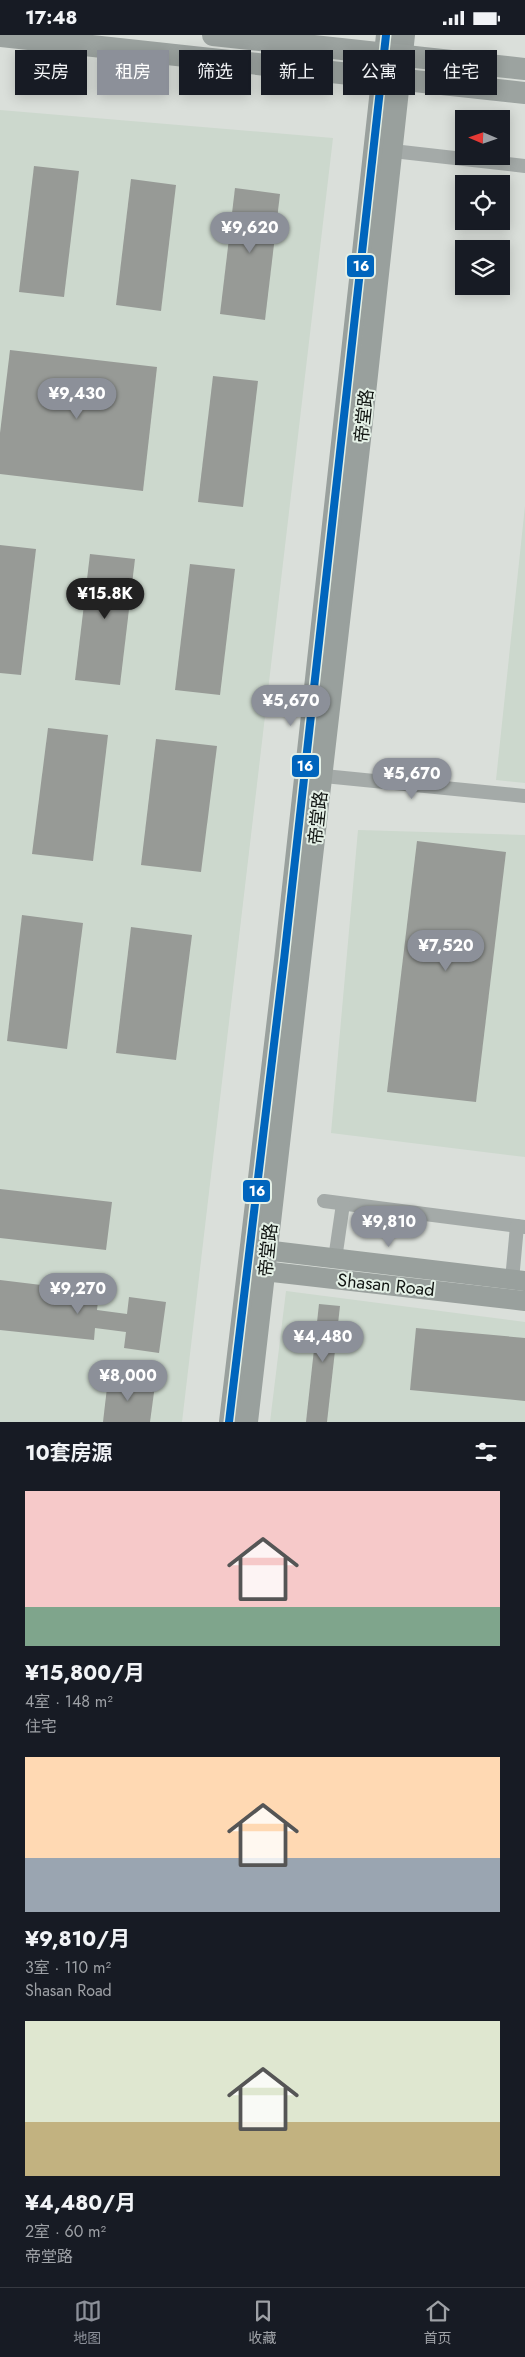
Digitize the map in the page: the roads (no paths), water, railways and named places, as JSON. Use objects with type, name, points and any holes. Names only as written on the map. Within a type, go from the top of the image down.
[{"type":"main road","points":[[213,35],[395,45],[525,69]]},
{"type":"main road","points":[[0,36],[343,73]]},
{"type":"main road","points":[[415,81],[525,93]]},
{"type":"street","name":"帝堂路","points":[[248,1422],[259,1249],[389,95]]},
{"type":"street","points":[[383,150],[525,166]]},
{"type":"street","points":[[313,775],[525,796]]},
{"type":"street","points":[[324,1201],[521,1226],[518,1281]]},
{"type":"street","points":[[335,1259],[344,1204]]},
{"type":"street","name":"Shasan Road","points":[[259,1249],[518,1281]]},
{"type":"street","name":"帝堂路","points":[[229,1422],[257,1270]]},
{"type":"street","name":"Shasan Road","points":[[257,1270],[525,1301]]}]
